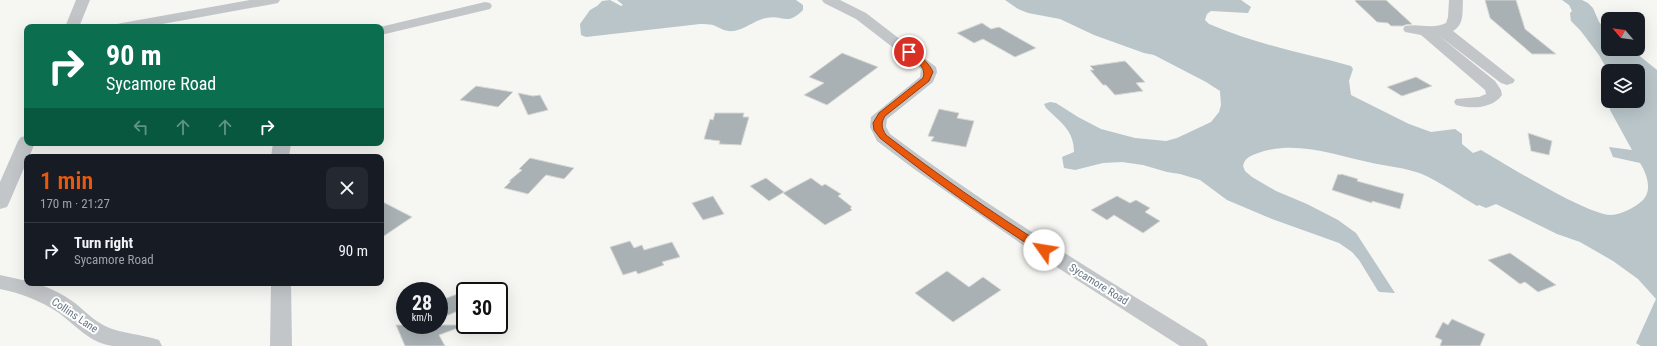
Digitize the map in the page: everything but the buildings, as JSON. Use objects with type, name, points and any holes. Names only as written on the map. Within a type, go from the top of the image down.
[{"type":"street","points":[[73,24],[82,0]]},
{"type":"street","points":[[140,24],[260,4],[273,0]]},
{"type":"street","name":"Sycamore Road","points":[[829,0],[861,16],[928,67],[929,72],[927,79],[880,117],[877,123],[878,130],[883,136],[930,174],[993,217],[1197,346]]},
{"type":"street","points":[[1456,0],[1455,21],[1452,25],[1442,29],[1417,30],[1489,84],[1493,90],[1494,95],[1490,100],[1482,102],[1462,102]]},
{"type":"street","points":[[384,31],[485,6]]},
{"type":"street","points":[[1442,29],[1507,80]]},
{"type":"street","points":[[0,203],[25,146]]},
{"type":"street","name":"Collins Lane","points":[[0,282],[20,285],[46,295],[90,327],[108,336],[151,346]]},
{"type":"street","points":[[281,286],[281,346]]},
{"type":"shaded area","points":[[610,0],[621,6],[623,5],[617,0],[796,0],[803,5],[803,10],[793,18],[766,18],[734,31],[725,30],[711,25],[700,24],[586,37],[581,35],[580,24],[590,10],[602,1]]},
{"type":"shaded area","points":[[1005,0],[1241,0],[1251,7],[1248,13],[1211,11],[1207,14],[1205,20],[1209,24],[1244,37],[1279,48],[1351,66],[1353,69],[1349,81],[1351,95],[1409,124],[1431,132],[1455,129],[1462,134],[1462,144],[1473,153],[1481,150],[1567,199],[1600,213],[1611,215],[1624,212],[1635,206],[1642,201],[1647,192],[1647,177],[1640,163],[1613,157],[1609,147],[1632,150],[1610,108],[1645,108],[1645,64],[1604,64],[1580,30],[1571,21],[1570,13],[1572,11],[1569,5],[1562,0],[1582,0],[1588,3],[1593,8],[1601,24],[1601,56],[1640,56],[1657,70],[1657,346],[1641,346],[1636,343],[1656,299],[1638,279],[1613,261],[1580,242],[1557,234],[1496,204],[1486,208],[1479,205],[1477,206],[1436,181],[1416,172],[1327,152],[1300,148],[1272,149],[1258,153],[1247,159],[1243,166],[1245,171],[1252,177],[1276,191],[1307,204],[1338,220],[1356,233],[1395,293],[1378,291],[1359,260],[1352,252],[1339,243],[1272,219],[1227,200],[1200,180],[1143,165],[1122,162],[1103,163],[1075,170],[1064,168],[1062,157],[1074,152],[1072,138],[1061,122],[1046,108],[1044,104],[1050,102],[1056,103],[1101,129],[1135,138],[1166,141],[1177,138],[1211,122],[1219,112],[1221,105],[1220,91],[1154,55],[1144,53],[1094,35],[1060,19],[1028,13],[1018,9]]},
{"type":"route","points":[[909,52],[928,67],[929,72],[927,79],[882,114],[877,123],[878,130],[883,136],[930,174],[1044,250]]}]
